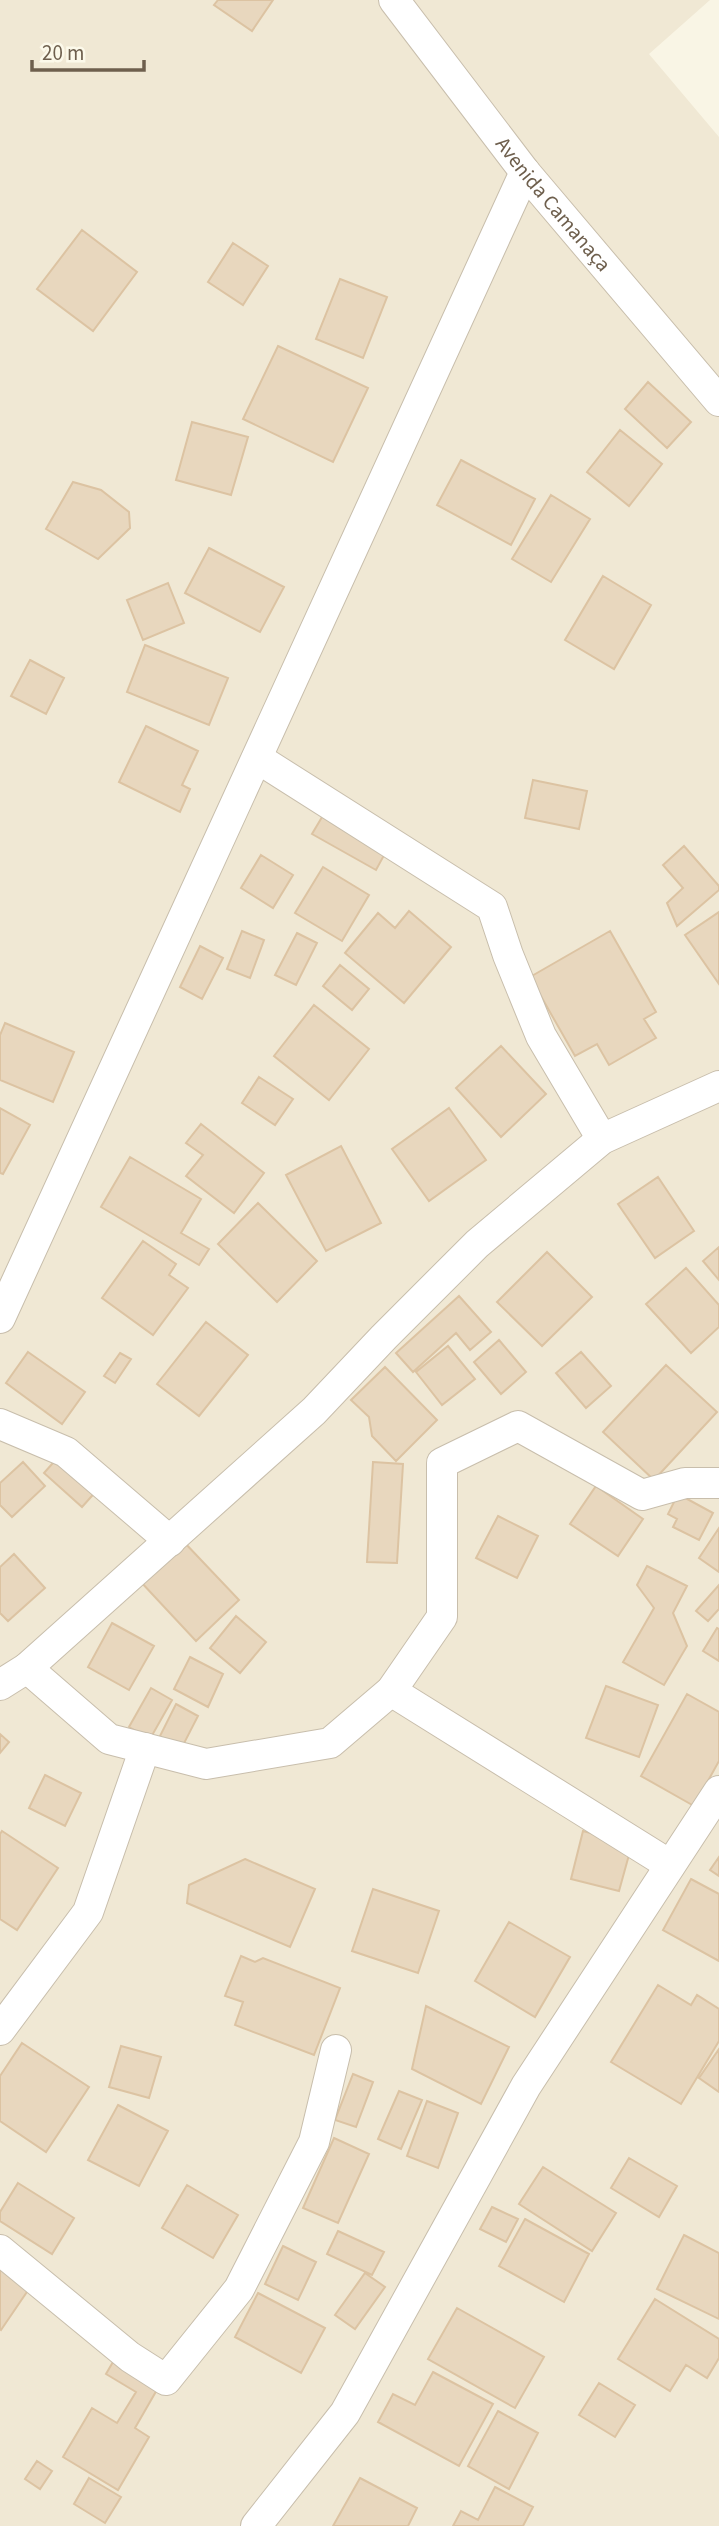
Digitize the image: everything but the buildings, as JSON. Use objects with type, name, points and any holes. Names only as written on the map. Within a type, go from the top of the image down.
[{"type":"street","name":"Avenida Camanaça","points":[[394,0],[525,172],[719,401]]},
{"type":"street","points":[[0,1318],[525,172]]},
{"type":"street","points":[[257,758],[492,907],[541,1037],[602,1139]]},
{"type":"street","points":[[0,1685],[27,1668],[314,1411],[477,1244],[602,1139],[719,1086]]},
{"type":"street","points":[[0,1424],[66,1452],[170,1541]]},
{"type":"street","points":[[27,1668],[108,1739],[206,1764],[330,1743],[391,1691],[442,1617],[442,1463],[518,1426],[642,1495],[685,1483],[719,1483]]},
{"type":"street","points":[[391,1691],[670,1865]]},
{"type":"street","points":[[0,2030],[88,1912],[145,1748]]},
{"type":"street","points":[[256,2526],[345,2413],[526,2086],[719,1791]]},
{"type":"street","points":[[0,2250],[130,2357],[166,2380],[239,2289],[314,2142],[336,2050]]},
{"type":"shaded area","points":[[0,0],[710,0],[649,54],[719,137],[719,2526],[0,2526]]}]
